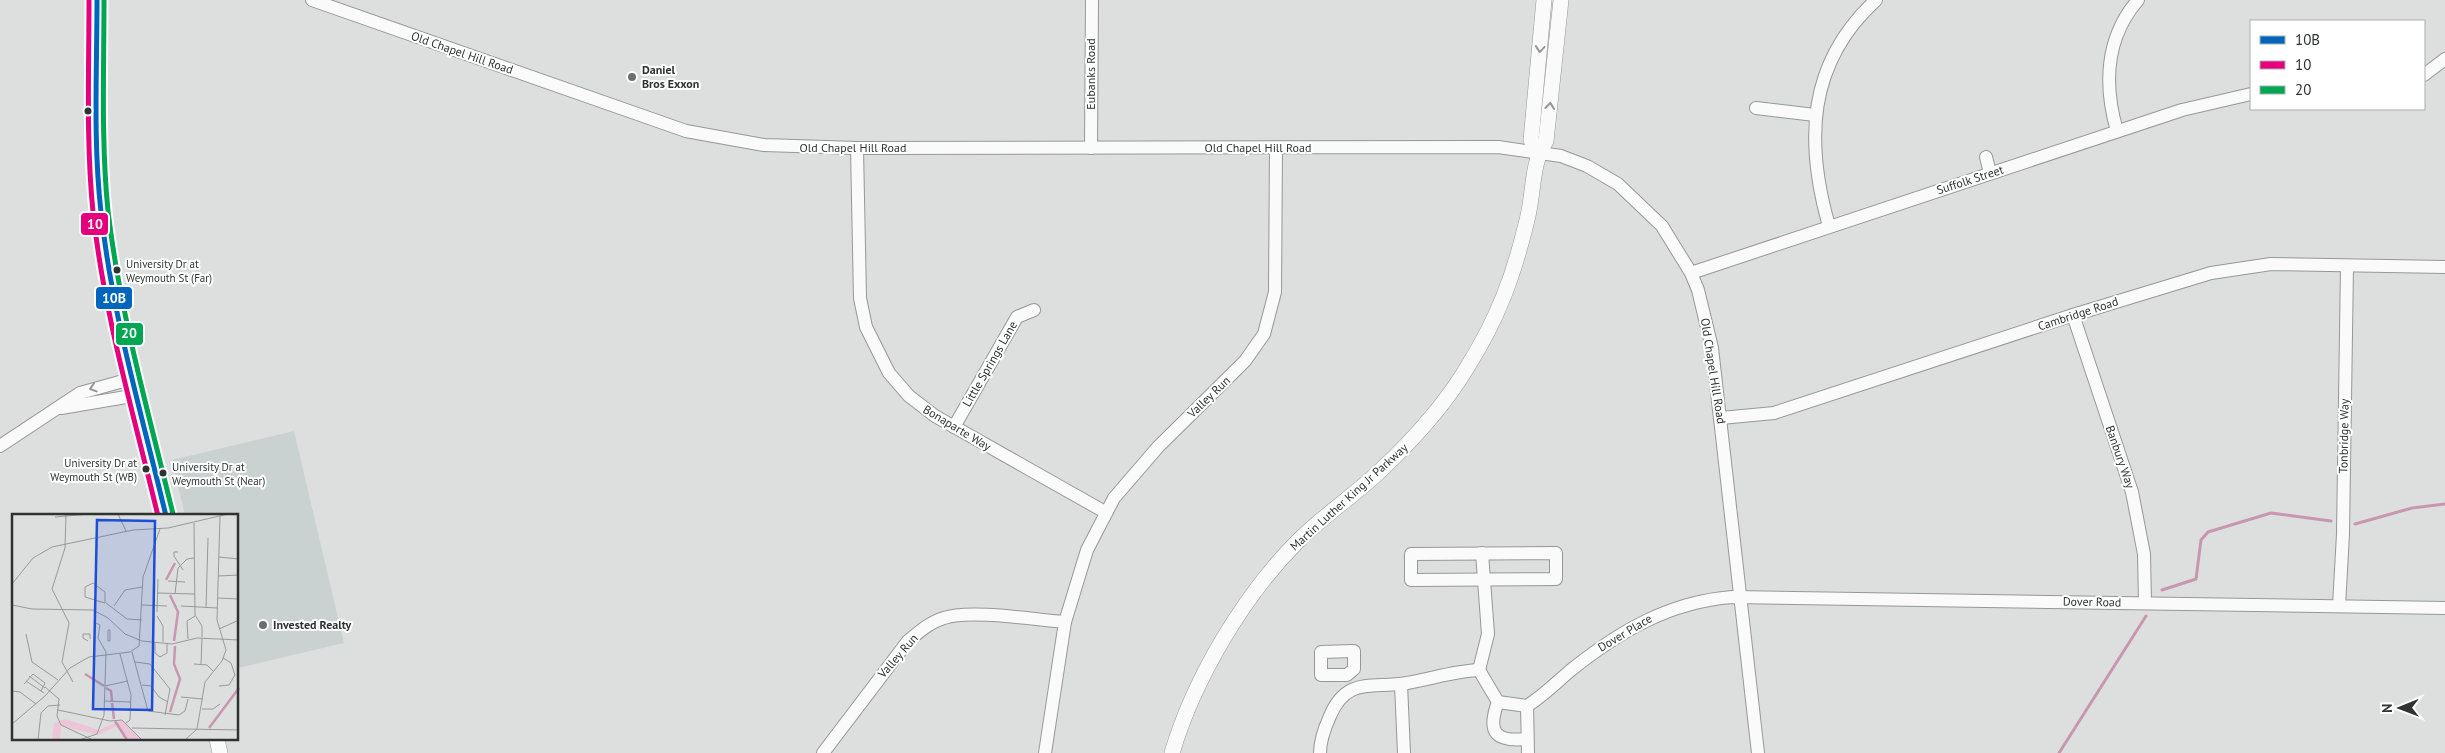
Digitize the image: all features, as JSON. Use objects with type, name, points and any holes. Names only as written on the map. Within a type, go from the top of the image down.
[{"type":"main road","points":[[97,0],[97,132],[101,212],[109,266],[166,514]]},
{"type":"main road","name":"Martin Luther King Jr Parkway","points":[[1538,152],[1531,140],[1544,0]]},
{"type":"main road","name":"Martin Luther King Jr Parkway","points":[[1172,753],[1179,730],[1226,633],[1260,584],[1308,532],[1380,471],[1412,439],[1445,400],[1467,368],[1495,320],[1507,289],[1528,218],[1538,152],[1546,141],[1561,0]]},
{"type":"main road","points":[[217,740],[220,753]]},
{"type":"street","name":"Old Chapel Hill Road","points":[[312,0],[686,130],[764,145],[857,148],[1498,147],[1561,156],[1587,166],[1625,190],[1662,226],[1691,273],[1698,290],[1712,348],[1758,753]]},
{"type":"street","name":"Eubanks Road","points":[[1091,148],[1092,0]]},
{"type":"street","points":[[1829,226],[1816,166],[1814,115],[1824,80],[1834,55],[1845,36],[1876,0]]},
{"type":"street","points":[[2118,131],[2109,100],[2108,72],[2119,30],[2138,0]]},
{"type":"street","points":[[2425,74],[2445,59]]},
{"type":"street","name":"Suffolk Street","points":[[1691,273],[2118,131],[2190,108],[2250,94]]},
{"type":"street","points":[[1756,108],[1814,115]]},
{"type":"street","name":"Bonaparte Way","points":[[857,148],[858,273],[861,307],[866,327],[884,365],[909,396],[922,408],[1105,512]]},
{"type":"street","name":"Valley Run","points":[[1045,753],[1065,622],[1087,550],[1105,512],[1127,480],[1245,362],[1264,334],[1275,292],[1276,148]]},
{"type":"street","points":[[1986,158],[1990,174]]},
{"type":"street","name":"Cambridge Road","points":[[1721,418],[1774,414],[2073,315],[2211,273],[2271,264],[2445,267]]},
{"type":"street","name":"Tonbridge Way","points":[[2339,606],[2343,534],[2347,266]]},
{"type":"street","name":"Little Springs Lane","points":[[954,427],[1017,317],[1034,310]]},
{"type":"street","name":"Banbury Way","points":[[2073,315],[2132,492],[2144,554],[2145,604]]},
{"type":"street","points":[[0,446],[80,393],[134,378]]},
{"type":"street","points":[[57,410],[75,405],[138,395]]},
{"type":"street","points":[[1482,553],[1488,634],[1479,670],[1498,702]]},
{"type":"street","points":[[1482,553],[1556,553],[1556,579],[1411,580],[1411,554],[1482,553]]},
{"type":"street","name":"Dover Road","points":[[1740,597],[2445,608]]},
{"type":"street","name":"Dover Place","points":[[1527,706],[1594,652],[1648,619],[1697,601],[1740,597]]},
{"type":"street","name":"Valley Run","points":[[823,753],[893,658],[908,641],[934,622],[952,616],[966,615],[1065,622]]},
{"type":"street","points":[[1320,753],[1328,718],[1334,705],[1346,691],[1352,688],[1401,684],[1458,672],[1479,670]]},
{"type":"street","points":[[1347,675],[1352,688]]},
{"type":"street","points":[[1401,684],[1404,753]]},
{"type":"street","points":[[1498,702],[1527,706],[1528,753]]},
{"type":"street","points":[[1498,702],[1493,715],[1494,729],[1498,735],[1503,739],[1527,739]]},
{"type":"shaded area","points":[[294,431],[344,643],[239,668],[239,514],[185,514],[172,460]]},
{"type":"waterway","points":[[2355,524],[2412,508],[2445,504]]},
{"type":"waterway","points":[[2162,590],[2196,579],[2201,540],[2208,532],[2271,513],[2331,521]]},
{"type":"waterway","points":[[2059,753],[2146,616]]},
{"type":"transit line","name":"10","points":[[89,0],[89,159],[98,250],[112,327],[158,514]]},
{"type":"transit line","name":"10B","points":[[97,0],[97,159],[106,250],[120,327],[166,514]]},
{"type":"transit line","name":"20","points":[[104,0],[104,132],[106,185],[113,249],[128,326],[173,514]]},
{"type":"place","name":"Daniel Bros Exxon","points":[[632,77]]},
{"type":"place","name":"University Dr at Weymouth St (Far)","points":[[117,270]]},
{"type":"place","name":"University Dr at Weymouth St (WB)","points":[[146,469]]},
{"type":"place","name":"University Dr at Weymouth St (Near)","points":[[163,473]]},
{"type":"place","name":"Invested Realty","points":[[263,625]]}]
